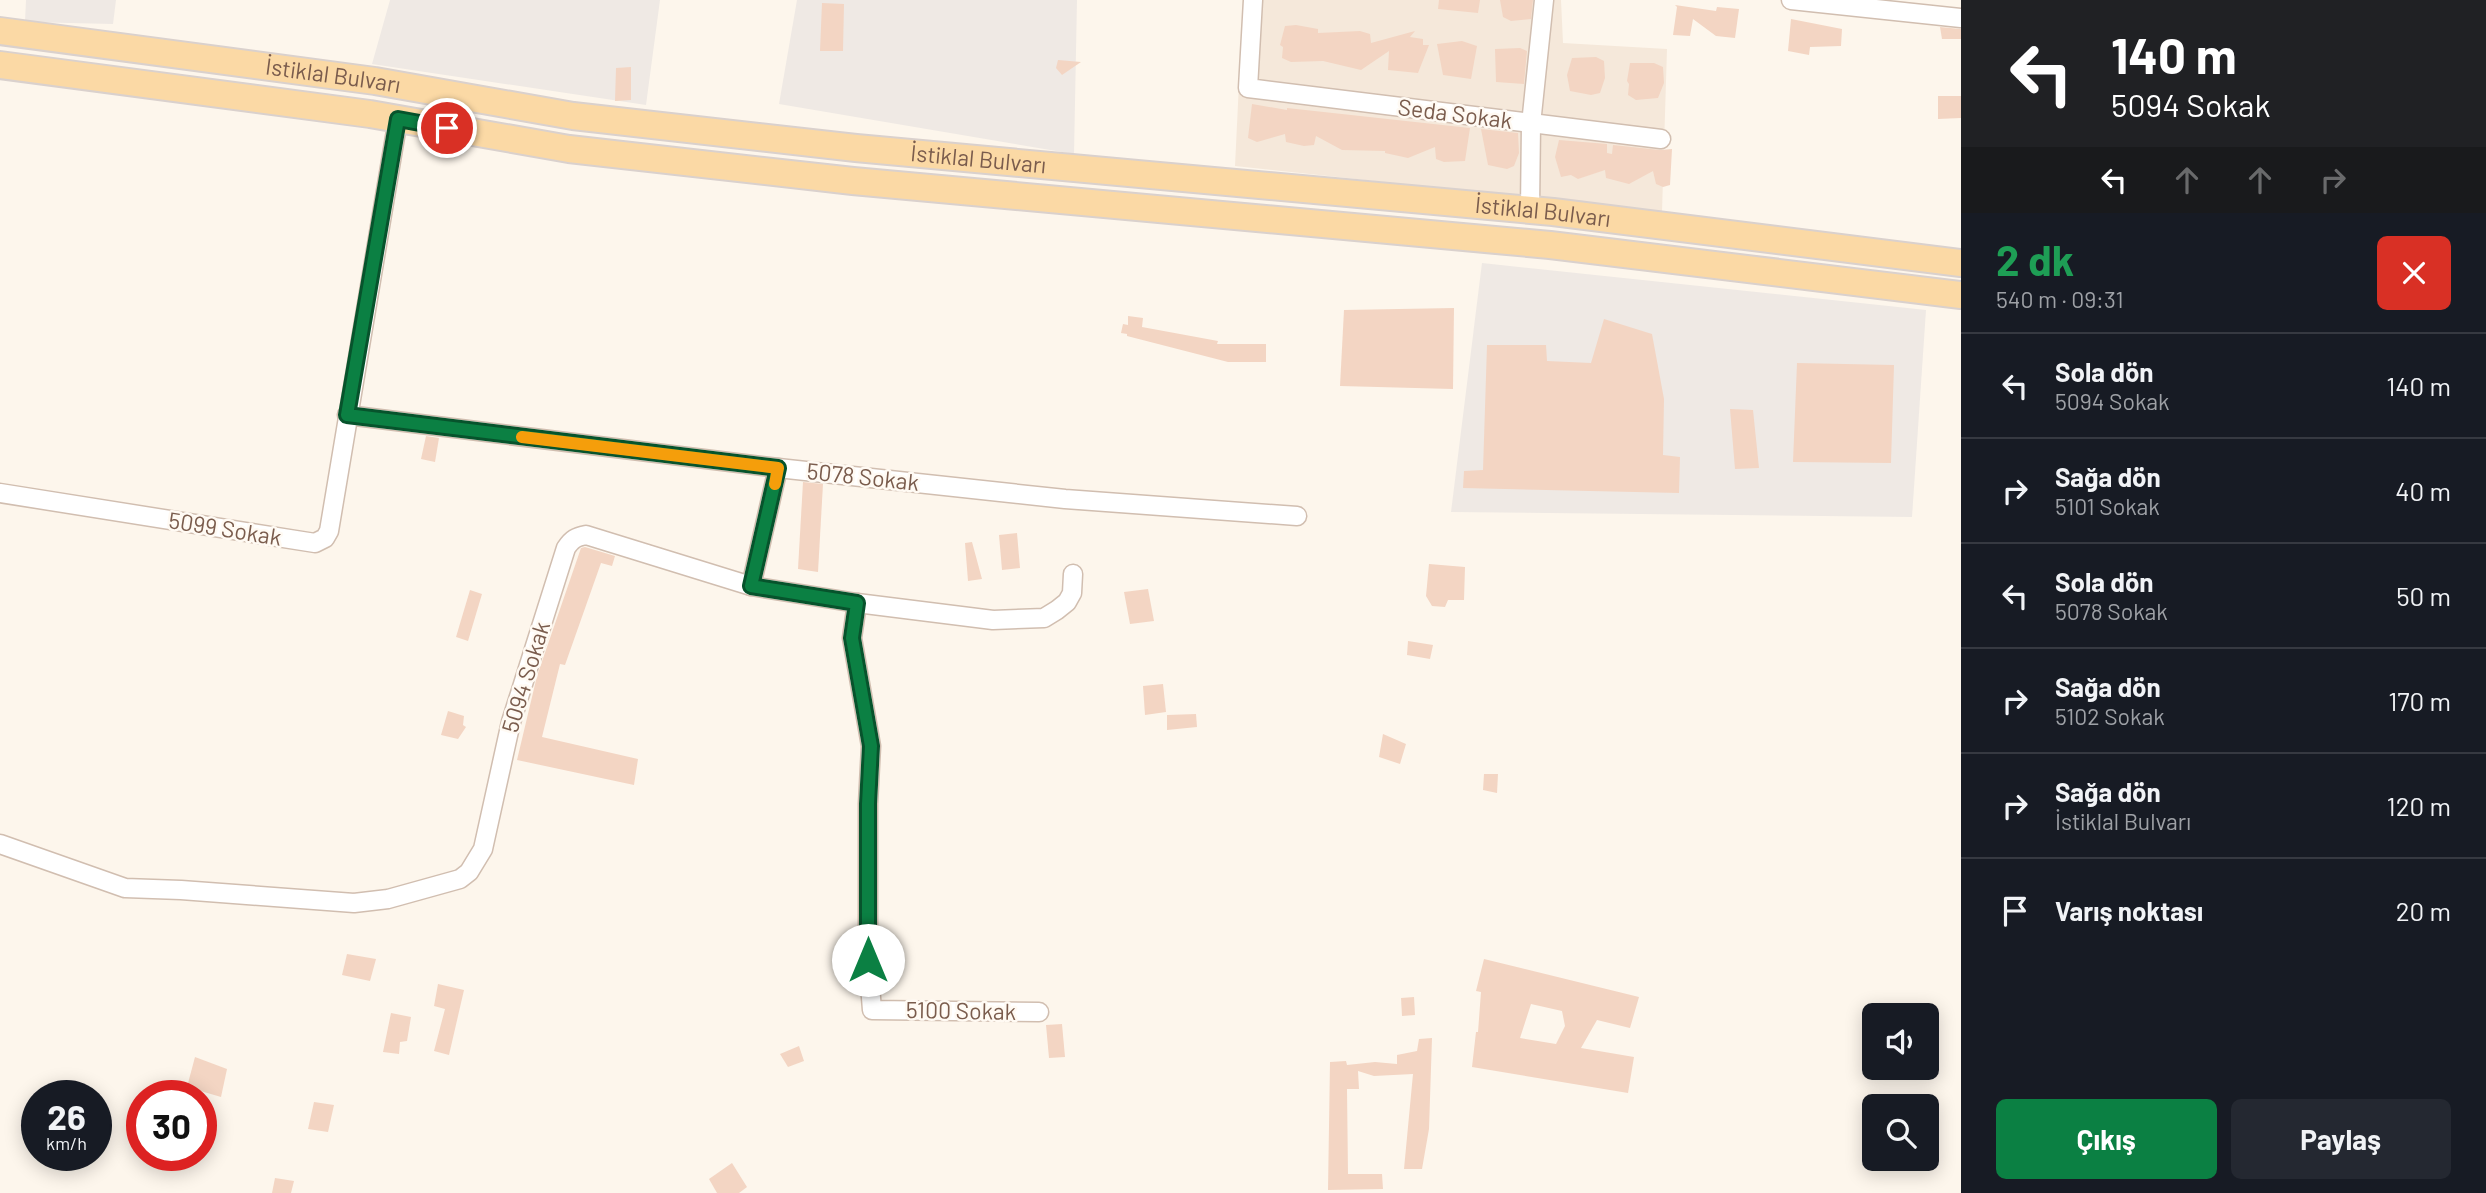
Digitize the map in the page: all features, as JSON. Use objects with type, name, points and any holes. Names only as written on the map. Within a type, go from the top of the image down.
[{"type":"main road","name":"İstiklal Bulvarı","points":[[0,31],[375,81],[586,117],[856,148],[1530,209],[1961,263]]},
{"type":"main road","name":"İstiklal Bulvarı","points":[[0,65],[398,119],[569,149],[880,184],[1550,245],[1961,295]]},
{"type":"street","name":"Seda Sokak","points":[[1253,0],[1248,88],[1661,139]]},
{"type":"street","points":[[1530,209],[1531,124],[1544,0]]},
{"type":"street","points":[[1791,0],[1961,18]]},
{"type":"street","name":"5099 Sokak","points":[[0,493],[315,543],[325,538],[329,531],[398,119]]},
{"type":"street","name":"5078 Sokak","points":[[347,415],[778,468],[1065,499],[1297,516]]},
{"type":"street","points":[[751,586],[778,468]]},
{"type":"street","name":"5094 Sokak","points":[[0,844],[125,888],[354,903],[388,899],[460,879],[470,872],[483,849],[511,722],[566,548],[571,540],[586,535],[751,586],[993,620],[1044,618],[1067,602],[1072,593],[1073,574]]},
{"type":"street","name":"5100 Sokak","points":[[857,603],[852,638],[871,746],[868,804],[868,960],[872,1010],[1039,1012]]},
{"type":"shaded area","points":[[26,0],[116,0],[113,24],[25,22]]},
{"type":"shaded area","points":[[390,0],[660,0],[646,105],[372,64]]},
{"type":"shaded area","points":[[797,0],[1077,0],[1074,154],[779,104]]},
{"type":"shaded area","points":[[1243,0],[1561,0],[1563,43],[1667,49],[1662,212],[1235,166]]},
{"type":"shaded area","points":[[1482,263],[1926,310],[1912,517],[1451,512]]},
{"type":"building","points":[[1439,0],[1480,0],[1478,13],[1438,9]]},
{"type":"building","points":[[1500,0],[1533,0],[1531,19],[1511,21],[1503,17]]},
{"type":"building","points":[[822,3],[844,4],[843,51],[820,51]]},
{"type":"building","points":[[1675,5],[1716,11],[1717,7],[1739,9],[1735,38],[1716,36],[1693,19],[1690,36],[1673,35],[1677,7]]},
{"type":"building","points":[[1791,19],[1842,29],[1841,46],[1810,47],[1809,55],[1788,51]]},
{"type":"building","points":[[1285,26],[1318,29],[1318,33],[1360,31],[1370,34],[1371,43],[1415,31],[1410,37],[1423,39],[1423,45],[1429,45],[1418,73],[1388,70],[1389,51],[1361,70],[1323,61],[1291,62],[1282,58],[1283,47],[1280,45]]},
{"type":"building","points":[[1940,27],[1961,29],[1961,39],[1942,39]]},
{"type":"building","points":[[1462,41],[1477,46],[1471,79],[1443,75],[1437,44]]},
{"type":"building","points":[[1520,48],[1527,51],[1524,84],[1496,82],[1495,49]]},
{"type":"building","points":[[1596,57],[1604,61],[1605,78],[1600,93],[1591,95],[1570,91],[1567,75],[1572,58]]},
{"type":"building","points":[[1058,60],[1081,62],[1062,75],[1056,68]]},
{"type":"building","points":[[1630,63],[1654,63],[1663,67],[1664,83],[1658,98],[1636,100],[1628,95]]},
{"type":"building","points":[[631,67],[631,100],[615,101],[616,68]]},
{"type":"building","points":[[1938,96],[1961,96],[1961,118],[1938,119]]},
{"type":"building","points":[[1252,104],[1287,110],[1470,128],[1465,161],[1444,162],[1436,159],[1435,147],[1408,158],[1385,151],[1342,150],[1316,136],[1314,145],[1286,142],[1285,134],[1257,142],[1248,138]]},
{"type":"building","points":[[1481,129],[1518,133],[1519,153],[1514,166],[1507,169],[1488,165]]},
{"type":"building","points":[[1559,140],[1607,144],[1607,153],[1612,154],[1613,145],[1672,149],[1670,185],[1663,187],[1656,184],[1653,171],[1629,184],[1606,178],[1605,170],[1578,179],[1571,175],[1561,177],[1555,157]]},
{"type":"building","points":[[1454,308],[1453,389],[1340,386],[1344,310]]},
{"type":"building","points":[[1128,316],[1143,318],[1142,327],[1218,341],[1217,344],[1266,344],[1266,362],[1228,362],[1127,336],[1121,333],[1123,324],[1128,325]]},
{"type":"building","points":[[1604,319],[1652,334],[1664,399],[1663,455],[1680,457],[1679,493],[1463,488],[1464,471],[1483,470],[1487,345],[1546,345],[1547,361],[1591,363]]},
{"type":"building","points":[[1797,363],[1894,365],[1891,463],[1793,462]]},
{"type":"building","points":[[1730,409],[1753,410],[1759,468],[1735,469]]},
{"type":"building","points":[[426,436],[439,438],[435,462],[421,459]]},
{"type":"building","points":[[803,482],[823,484],[818,572],[798,569]]},
{"type":"building","points":[[1017,533],[1020,568],[1002,570],[999,535]]},
{"type":"building","points":[[972,542],[982,579],[968,581],[965,543]]},
{"type":"building","points":[[581,548],[615,556],[612,566],[601,563],[565,665],[560,664],[542,737],[638,759],[634,785],[517,760],[537,676]]},
{"type":"building","points":[[1429,564],[1465,567],[1464,600],[1448,600],[1445,607],[1432,606],[1426,596]]},
{"type":"building","points":[[1148,589],[1154,621],[1130,624],[1124,592]]},
{"type":"building","points":[[470,590],[482,594],[468,641],[456,637]]},
{"type":"building","points":[[1408,641],[1433,645],[1430,659],[1407,655]]},
{"type":"building","points":[[1163,684],[1166,712],[1145,715],[1143,686]]},
{"type":"building","points":[[448,711],[464,716],[463,725],[466,727],[458,739],[441,735]]},
{"type":"building","points":[[1196,714],[1197,727],[1167,730],[1167,715]]},
{"type":"building","points":[[1383,734],[1406,744],[1400,764],[1379,757]]},
{"type":"building","points":[[1484,774],[1498,774],[1497,793],[1483,790]]},
{"type":"building","points":[[347,954],[376,959],[370,981],[342,975]]},
{"type":"building","points":[[1484,959],[1639,997],[1630,1028],[1597,1020],[1581,1048],[1634,1057],[1628,1093],[1472,1067],[1481,992],[1476,991]],"holes":[[[1531,1004],[1562,1011],[1565,1026],[1556,1044],[1520,1038]]]},
{"type":"building","points":[[438,984],[464,990],[449,1055],[434,1051],[445,1009],[434,1006]]},
{"type":"building","points":[[1414,997],[1415,1015],[1402,1016],[1401,998]]},
{"type":"building","points":[[391,1013],[411,1017],[407,1041],[400,1042],[399,1054],[383,1052]]},
{"type":"building","points":[[1062,1024],[1065,1057],[1049,1058],[1046,1025]]},
{"type":"building","points":[[1432,1038],[1429,1129],[1422,1169],[1404,1169],[1413,1074],[1374,1076],[1358,1071],[1359,1089],[1347,1089],[1348,1174],[1382,1174],[1383,1189],[1328,1190],[1330,1062],[1346,1061],[1347,1065],[1375,1062],[1397,1064],[1397,1055],[1417,1051],[1419,1039]]},
{"type":"building","points":[[799,1046],[804,1061],[788,1067],[780,1054]]},
{"type":"building","points":[[195,1057],[227,1069],[221,1097],[217,1096],[217,1080],[189,1080]]},
{"type":"building","points":[[314,1102],[334,1105],[328,1132],[308,1129]]},
{"type":"building","points":[[732,1163],[747,1187],[739,1193],[717,1193],[709,1179]]},
{"type":"building","points":[[275,1178],[294,1181],[291,1193],[272,1193]]},
{"type":"slow traffic","points":[[522,437],[778,468],[775,484]]},
{"type":"route","points":[[447,128],[398,119],[347,415],[778,468],[751,586],[857,603],[852,638],[871,746],[868,804],[868,960]]}]
